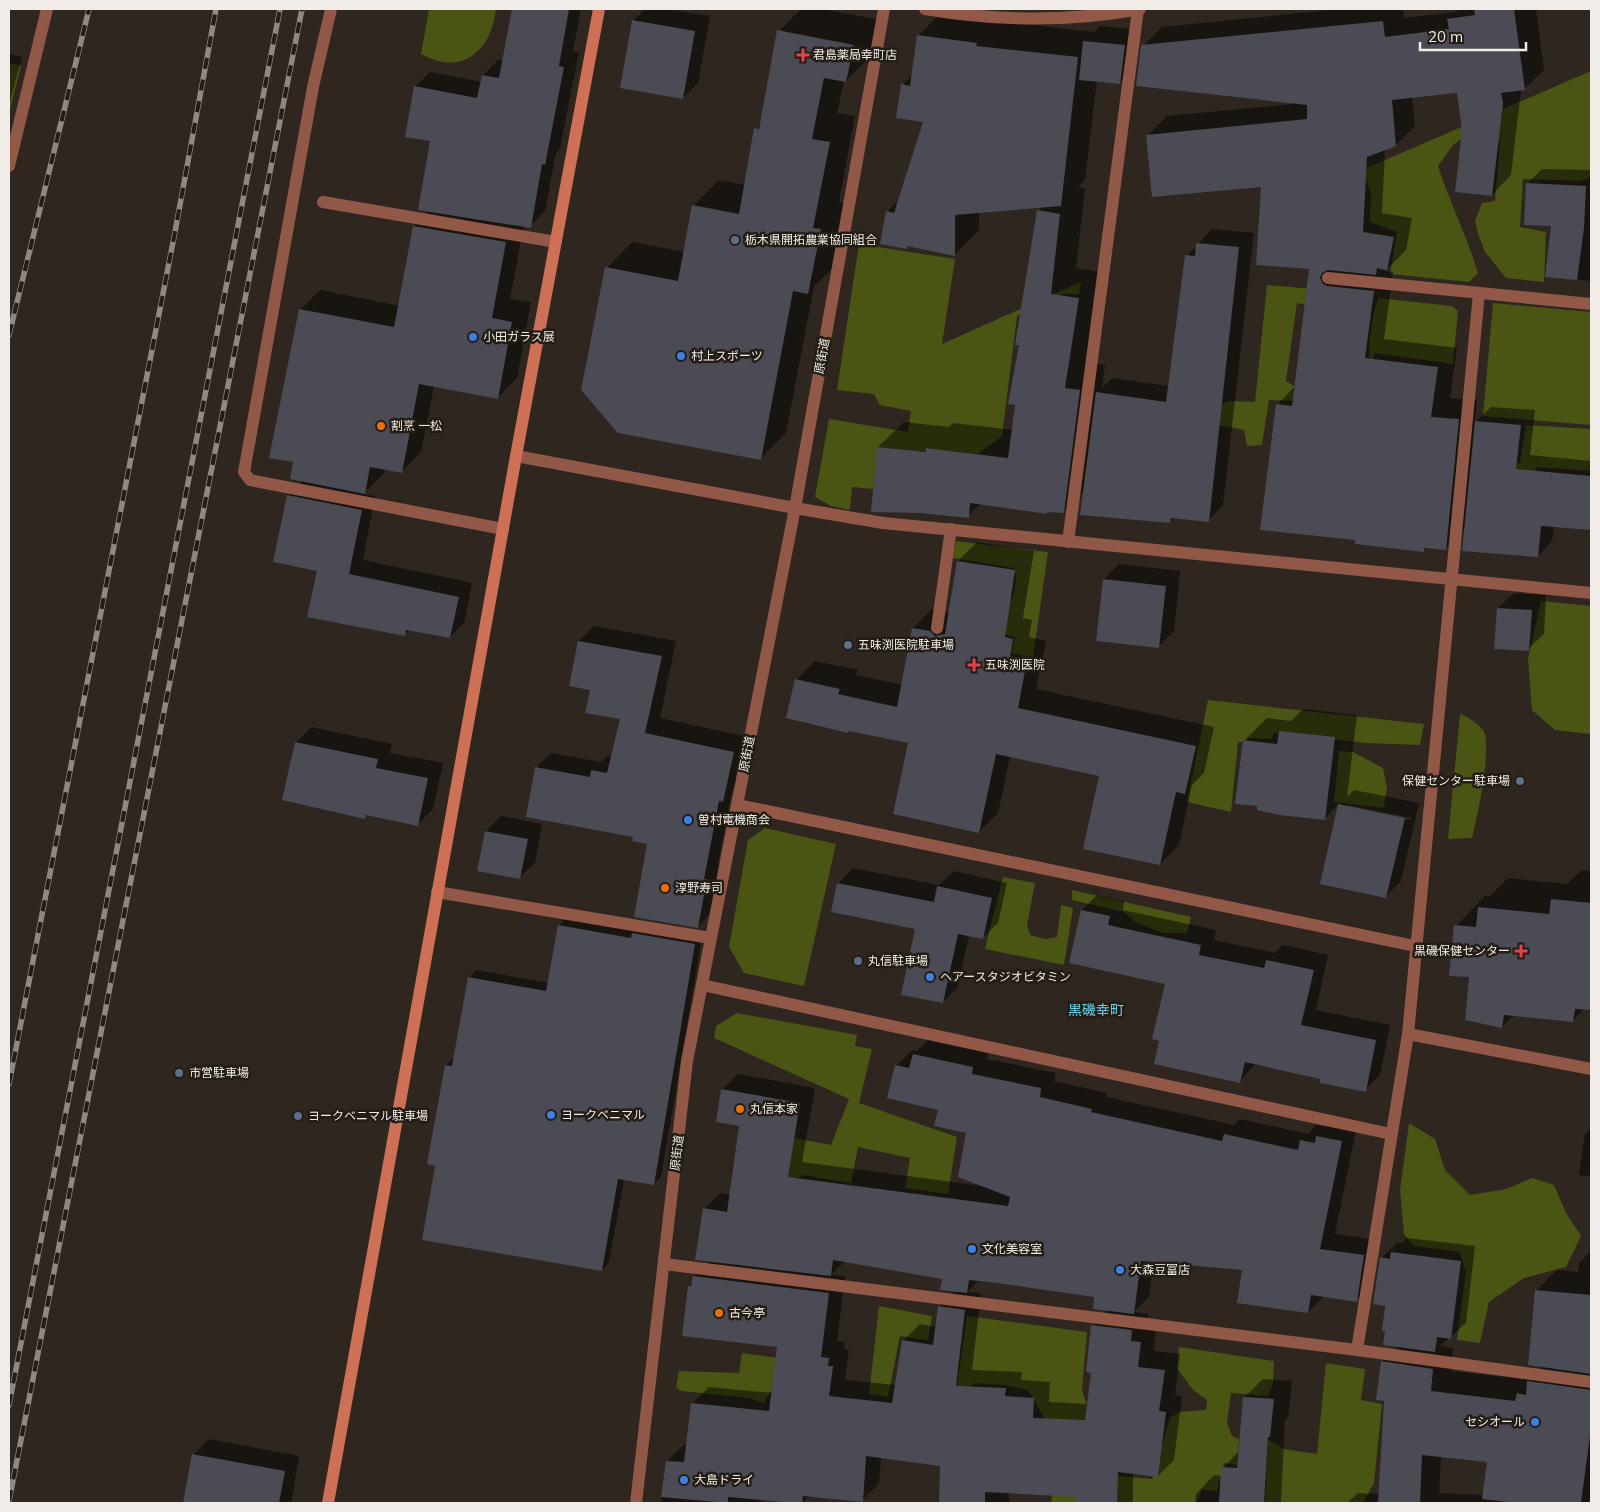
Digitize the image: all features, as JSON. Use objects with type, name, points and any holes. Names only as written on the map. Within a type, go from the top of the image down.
[{"type":"street","points":[[9,166],[47,9]]},
{"type":"street","points":[[331,9],[314,87],[244,472],[250,480],[503,529]]},
{"type":"street","points":[[328,1503],[516,456],[599,9]]},
{"type":"street","name":"原街道","points":[[636,1503],[687,1061],[795,508],[884,9]]},
{"type":"street","points":[[925,9],[998,18],[1089,16],[1139,9],[1068,542]]},
{"type":"street","points":[[323,202],[556,242]]},
{"type":"street","points":[[1328,278],[1591,304]]},
{"type":"street","points":[[1357,1350],[1408,1034],[1479,293]]},
{"type":"street","points":[[516,456],[883,523],[1591,593]]},
{"type":"street","points":[[936,628],[951,529]]},
{"type":"street","points":[[738,805],[1415,946]]},
{"type":"street","points":[[437,892],[710,938]]},
{"type":"street","points":[[702,985],[1391,1134]]},
{"type":"street","points":[[1408,1034],[1591,1069]]},
{"type":"street","points":[[664,1264],[1357,1350],[1591,1382]]},
{"type":"green space","points":[[429,9],[496,9],[488,37],[481,48],[472,56],[461,61],[449,63],[421,54]]},
{"type":"green space","points":[[9,63],[21,66],[9,113]]},
{"type":"green space","points":[[1591,71],[1591,177],[1580,181],[1523,179],[1520,227],[1546,232],[1544,282],[1506,278],[1485,252],[1475,221],[1482,203],[1495,201],[1500,142],[1464,137],[1453,145],[1438,166],[1478,273],[1469,282],[1390,274],[1397,232],[1370,222],[1371,193],[1362,170]]},
{"type":"green space","points":[[859,244],[955,259],[942,344],[1081,282],[1079,294],[1062,294],[1017,316],[1002,436],[978,454],[926,448],[926,452],[878,447],[873,489],[852,487],[850,510],[831,506],[815,497],[829,419],[908,432],[911,411],[880,405],[874,394],[837,390]]},
{"type":"green space","points":[[1267,285],[1314,289],[1312,306],[1297,303],[1286,381],[1294,386],[1293,401],[1269,400],[1262,445],[1247,446],[1244,430],[1218,425],[1218,405],[1229,401],[1255,402]]},
{"type":"green space","points":[[1378,298],[1452,306],[1458,311],[1453,364],[1374,353],[1370,405],[1370,338]]},
{"type":"green space","points":[[1493,303],[1591,312],[1591,425],[1483,416]]},
{"type":"green space","points":[[1526,425],[1591,429],[1591,471],[1536,467],[1534,493],[1481,460],[1520,463]]},
{"type":"green space","points":[[956,541],[1048,552],[1033,658],[1011,653],[1015,637],[954,625],[1008,605],[1016,582],[1014,568],[953,558]]},
{"type":"green space","points":[[1541,601],[1591,606],[1591,734],[1555,730],[1532,710],[1528,659]]},
{"type":"green space","points":[[1208,700],[1424,724],[1420,745],[1366,743],[1274,733],[1272,739],[1251,738],[1238,743],[1231,812],[1187,802]]},
{"type":"green space","points":[[1460,714],[1473,720],[1483,730],[1486,738],[1485,766],[1472,838],[1448,839]]},
{"type":"green space","points":[[1339,751],[1353,752],[1383,768],[1387,787],[1384,808],[1334,802]]},
{"type":"green space","points":[[765,828],[836,844],[804,986],[744,973],[729,947],[748,840]]},
{"type":"green space","points":[[1003,877],[1035,883],[1027,925],[1030,935],[1046,939],[1057,937],[1061,905],[1073,908],[1064,965],[985,949]]},
{"type":"green space","points":[[1072,890],[1191,917],[1187,933],[1163,933],[1134,921],[1124,912],[1072,900]]},
{"type":"green space","points":[[737,1013],[857,1035],[855,1046],[872,1049],[859,1103],[957,1137],[948,1194],[905,1188],[910,1158],[858,1147],[851,1183],[804,1175],[792,1181],[735,1172],[777,1135],[831,1145],[849,1099],[714,1038],[716,1026]]},
{"type":"green space","points":[[1409,1123],[1435,1139],[1445,1170],[1470,1195],[1506,1189],[1532,1178],[1554,1185],[1566,1213],[1581,1236],[1566,1267],[1524,1278],[1489,1302],[1480,1343],[1457,1340],[1466,1273],[1460,1252],[1414,1246],[1404,1234],[1400,1190]]},
{"type":"green space","points":[[879,1306],[932,1316],[928,1340],[900,1336],[888,1397],[869,1394]]},
{"type":"green space","points":[[967,1316],[1087,1332],[1082,1390],[1088,1409],[1125,1427],[1046,1421],[1028,1390],[1005,1385],[974,1383],[954,1407]]},
{"type":"green space","points":[[1179,1347],[1274,1361],[1273,1384],[1268,1396],[1231,1393],[1227,1423],[1232,1436],[1239,1439],[1237,1465],[1224,1463],[1217,1491],[1202,1490],[1196,1503],[1051,1503],[1056,1471],[1152,1479],[1170,1418],[1179,1412],[1206,1410],[1207,1400],[1193,1390],[1177,1368]]},
{"type":"green space","points":[[742,1353],[779,1358],[777,1380],[764,1403],[749,1398],[681,1391],[676,1387],[679,1371],[739,1373]]},
{"type":"green space","points":[[1326,1363],[1365,1369],[1361,1400],[1382,1404],[1374,1483],[1363,1503],[1265,1503],[1268,1440],[1284,1449],[1317,1454]]},
{"type":"building","points":[[512,9],[569,9],[559,66],[564,67],[545,165],[542,164],[531,228],[418,210],[430,141],[405,137],[414,86],[477,98],[482,75],[499,78]]},
{"type":"building","points":[[1474,9],[1514,9],[1525,90],[1501,93],[1503,103],[1492,196],[1455,192],[1462,130],[1457,93],[1392,100],[1396,146],[1367,157],[1363,232],[1394,237],[1387,270],[1377,268],[1376,275],[1328,270],[1322,273],[1320,278],[1323,284],[1327,286],[1374,291],[1365,358],[1438,367],[1431,417],[1459,419],[1446,550],[1424,548],[1424,552],[1355,544],[1355,540],[1260,530],[1276,404],[1292,406],[1309,269],[1256,265],[1261,187],[1152,197],[1146,135],[1307,119],[1307,105],[1136,86],[1141,45],[1383,21],[1385,37],[1449,29],[1447,19],[1475,15]]},
{"type":"building","points":[[632,20],[695,31],[683,99],[620,88]]},
{"type":"building","points":[[777,30],[854,45],[846,82],[824,78],[812,139],[830,142],[813,228],[821,229],[808,294],[793,291],[761,460],[618,433],[581,390],[605,267],[678,281],[692,205],[739,214],[754,128],[759,129]]},
{"type":"building","points":[[917,35],[977,43],[976,46],[1078,57],[1061,206],[955,215],[955,256],[907,246],[907,249],[880,244],[886,211],[894,213],[923,122],[896,118],[901,84],[910,86]]},
{"type":"building","points":[[1083,41],[1125,45],[1120,84],[1079,80]]},
{"type":"building","points":[[1526,183],[1586,186],[1584,228],[1577,280],[1545,277],[1551,226],[1524,225]]},
{"type":"building","points":[[1037,210],[1060,214],[1051,294],[1079,298],[1065,388],[1080,390],[1064,513],[1047,512],[1047,514],[970,503],[969,518],[920,513],[871,512],[877,447],[926,452],[926,448],[1008,458],[1015,405],[1008,404],[1019,345],[1015,345]]},
{"type":"building","points":[[413,226],[506,242],[492,318],[512,322],[498,399],[419,384],[402,473],[370,467],[365,494],[290,479],[293,462],[269,458],[299,309],[394,327]]},
{"type":"building","points":[[1196,243],[1239,247],[1209,522],[1171,518],[1170,523],[1080,515],[1096,392],[1166,402],[1185,255],[1195,256]]},
{"type":"building","points":[[1475,421],[1521,425],[1516,469],[1591,476],[1591,530],[1541,526],[1538,557],[1462,551]]},
{"type":"building","points":[[287,495],[362,510],[349,574],[459,597],[450,638],[406,630],[405,636],[307,617],[317,571],[273,562]]},
{"type":"building","points":[[957,561],[1015,570],[1005,637],[1013,639],[1010,656],[1027,660],[1018,708],[1196,746],[1185,794],[1176,792],[1160,865],[1083,849],[1099,776],[996,754],[979,833],[893,814],[908,743],[849,731],[848,733],[786,718],[795,679],[840,689],[838,694],[897,707],[912,628],[930,631],[935,636],[945,634]]},
{"type":"building","points":[[1103,579],[1166,586],[1159,648],[1096,641]]},
{"type":"building","points":[[1497,608],[1532,610],[1529,651],[1494,649]]},
{"type":"building","points":[[578,641],[662,656],[645,733],[734,752],[723,802],[719,801],[704,879],[707,879],[698,928],[634,917],[647,844],[632,841],[633,837],[526,817],[535,767],[590,777],[591,770],[607,773],[620,719],[585,713],[590,690],[569,686]]},
{"type":"building","points":[[1279,731],[1335,737],[1325,820],[1279,815],[1257,810],[1257,806],[1235,804],[1243,740],[1277,744]]},
{"type":"building","points":[[295,742],[378,759],[376,768],[428,778],[418,826],[366,815],[365,819],[282,800]]},
{"type":"building","points":[[1338,804],[1405,818],[1386,898],[1320,884]]},
{"type":"building","points":[[485,831],[528,839],[520,879],[477,871]]},
{"type":"building","points":[[837,883],[934,902],[937,886],[992,898],[983,939],[958,934],[943,1003],[901,995],[915,929],[831,912]]},
{"type":"building","name":"黒磯保健センター","points":[[1551,899],[1591,903],[1591,1010],[1575,1009],[1573,1022],[1504,1015],[1502,1028],[1465,1020],[1469,977],[1449,976],[1454,925],[1476,927],[1478,907],[1549,914]]},
{"type":"building","points":[[1081,910],[1110,916],[1108,925],[1201,945],[1199,955],[1264,968],[1266,960],[1314,970],[1301,1025],[1376,1040],[1366,1092],[1320,1083],[1320,1079],[1245,1062],[1240,1083],[1154,1064],[1159,1041],[1152,1039],[1165,984],[1069,963]]},
{"type":"building","name":"ヨークベニマル","points":[[558,925],[631,938],[632,933],[695,944],[654,1185],[618,1179],[602,1271],[422,1240],[435,1166],[427,1164],[445,1065],[452,1066],[468,977],[546,991]]},
{"type":"building","points":[[913,1054],[973,1067],[972,1074],[1041,1088],[1040,1097],[1092,1109],[1091,1112],[1222,1141],[1224,1134],[1298,1150],[1300,1140],[1315,1143],[1316,1136],[1342,1141],[1320,1249],[1364,1255],[1357,1302],[1311,1295],[1308,1313],[1237,1303],[1242,1270],[1141,1261],[1134,1314],[1093,1309],[1094,1297],[997,1283],[969,1280],[967,1293],[940,1290],[942,1279],[833,1260],[831,1276],[695,1260],[703,1208],[727,1212],[739,1126],[716,1122],[721,1089],[800,1103],[788,1177],[1008,1206],[1010,1197],[958,1177],[966,1133],[934,1126],[938,1110],[887,1098],[895,1065],[909,1068]]},
{"type":"building","points":[[1391,1252],[1461,1261],[1451,1339],[1437,1337],[1435,1352],[1383,1345],[1385,1331],[1382,1331],[1385,1306],[1373,1304],[1380,1257],[1390,1259]]},
{"type":"building","points":[[693,1276],[829,1293],[821,1357],[829,1358],[828,1366],[833,1366],[829,1396],[892,1403],[902,1340],[933,1345],[938,1306],[965,1310],[956,1386],[1006,1388],[1005,1396],[1034,1398],[1033,1418],[1085,1420],[1091,1373],[1086,1372],[1091,1325],[1132,1330],[1131,1341],[1141,1342],[1138,1367],[1165,1370],[1159,1411],[1166,1412],[1158,1477],[1118,1472],[1117,1503],[1076,1503],[1076,1497],[985,1492],[985,1503],[939,1503],[940,1466],[866,1456],[863,1502],[803,1496],[802,1503],[728,1497],[728,1503],[661,1497],[666,1461],[684,1462],[691,1403],[769,1411],[777,1347],[682,1336],[688,1286],[691,1286]]},
{"type":"building","points":[[1535,1290],[1591,1295],[1591,1374],[1528,1365]]},
{"type":"building","points":[[1381,1361],[1433,1369],[1431,1391],[1515,1401],[1517,1393],[1526,1395],[1527,1381],[1591,1390],[1591,1428],[1581,1503],[1516,1503],[1482,1499],[1487,1462],[1422,1455],[1420,1503],[1378,1503],[1384,1401],[1376,1400]]},
{"type":"building","points":[[1243,1397],[1274,1399],[1270,1437],[1268,1437],[1264,1503],[1219,1503],[1221,1467],[1237,1468]]},
{"type":"building","points":[[192,1454],[285,1471],[279,1503],[183,1503]]},
{"type":"railway","points":[[9,335],[89,9]]},
{"type":"railway","points":[[9,1084],[175,232],[216,9]]},
{"type":"railway","points":[[9,1405],[280,9]]},
{"type":"railway","points":[[9,1501],[302,9]]},
{"type":"place","name":"君島薬局幸町店","points":[[803,55]]},
{"type":"place","name":"栃木県開拓農業協同組合","points":[[735,240]]},
{"type":"place","name":"小田ガラス展","points":[[473,337]]},
{"type":"place","name":"村上スポーツ","points":[[681,356]]},
{"type":"place","name":"割烹 一松","points":[[381,426]]},
{"type":"place","name":"五味渕医院駐車場","points":[[848,645]]},
{"type":"place","name":"五味渕医院","points":[[974,665]]},
{"type":"place","name":"保健センター駐車場","points":[[1520,781]]},
{"type":"place","name":"曽村電機商会","points":[[688,820]]},
{"type":"place","name":"淳野寿司","points":[[665,888]]},
{"type":"place","name":"黒磯保健センター","points":[[1521,951]]},
{"type":"place","name":"丸信駐車場","points":[[858,961]]},
{"type":"place","name":"ヘアースタジオビタミン","points":[[930,977]]},
{"type":"place","name":"市営駐車場","points":[[179,1073]]},
{"type":"place","name":"丸信本家","points":[[740,1109]]},
{"type":"place","name":"ヨークベニマル","points":[[551,1115]]},
{"type":"place","name":"ヨークベニマル駐車場","points":[[298,1116]]},
{"type":"place","name":"文化美容室","points":[[972,1249]]},
{"type":"place","name":"大森豆富店","points":[[1120,1270]]},
{"type":"place","name":"古今亭","points":[[719,1313]]},
{"type":"place","name":"セシオール","points":[[1535,1422]]},
{"type":"place","name":"大島ドライ","points":[[684,1480]]},
{"type":"district","name":"黒磯幸町","points":[[1096,1010]]}]
